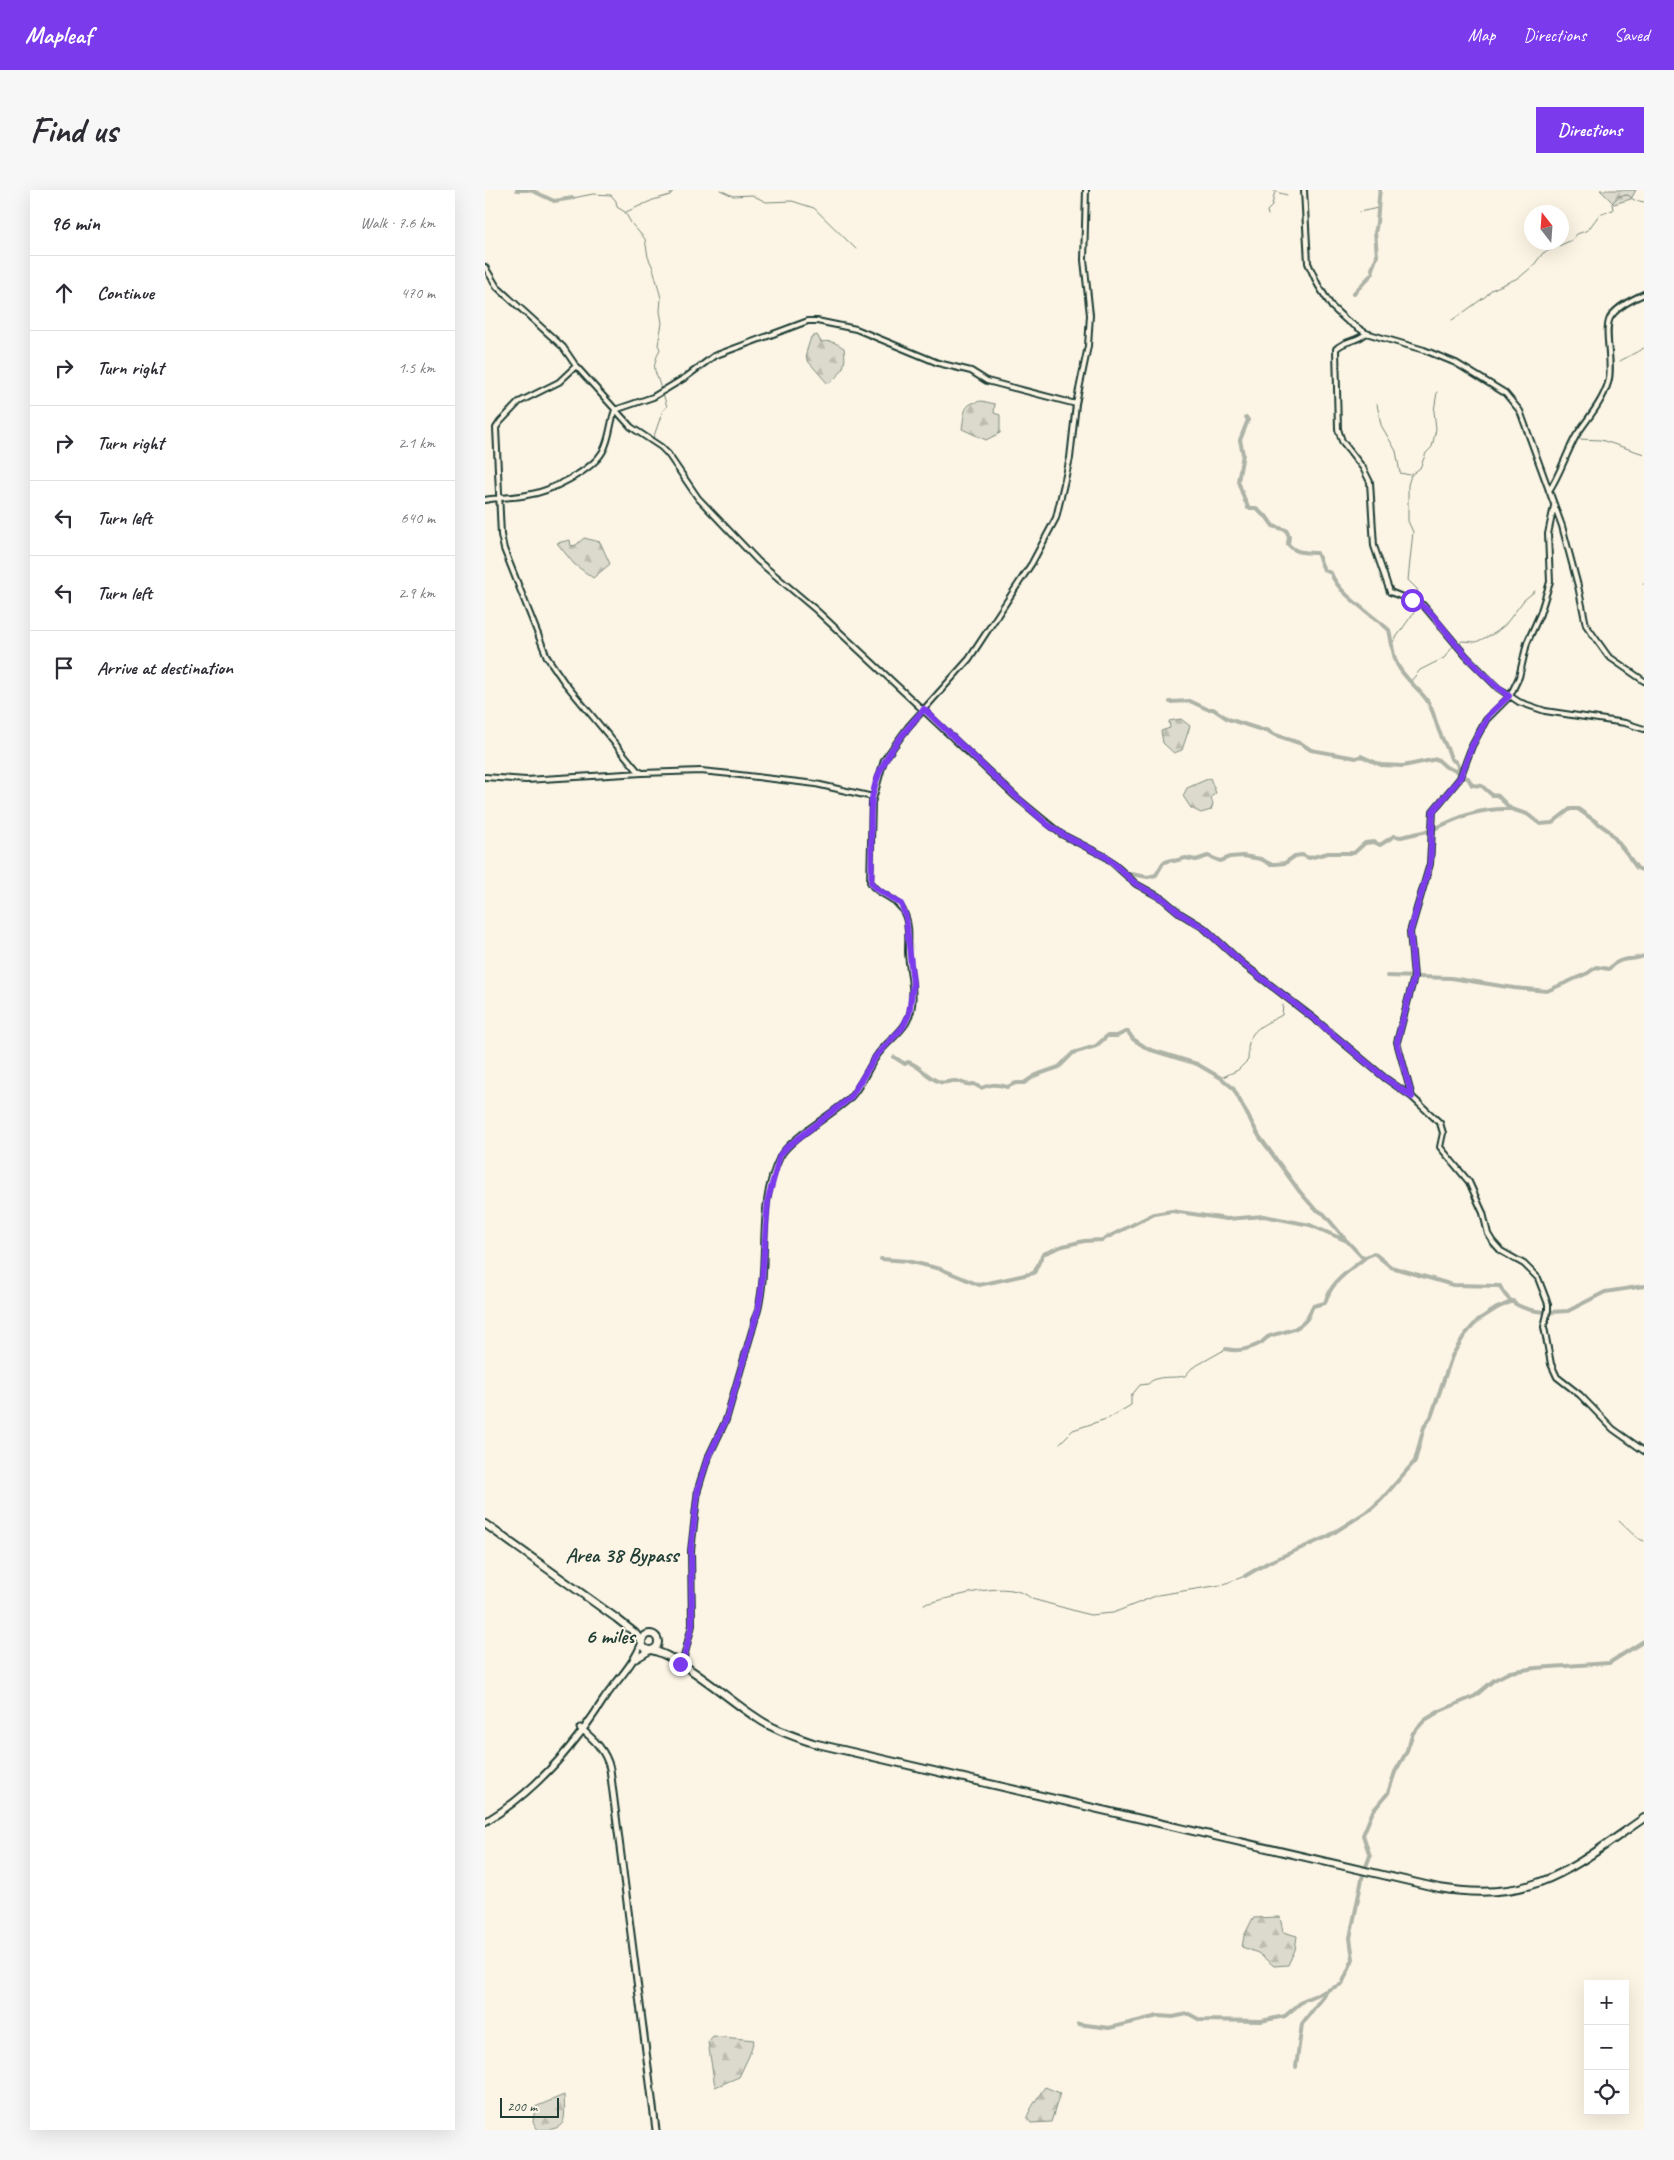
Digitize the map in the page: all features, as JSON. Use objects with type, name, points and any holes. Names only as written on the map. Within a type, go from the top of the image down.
[{"type":"highway","points":[[485,1524],[616,1618],[638,1636],[644,1648],[662,1652],[757,1719],[785,1733],[813,1743],[1365,1872],[1450,1890],[1478,1893],[1507,1891],[1545,1881],[1574,1866],[1644,1818]]},
{"type":"highway","points":[[616,1618],[640,1632],[655,1636],[663,1649],[679,1663]]},
{"type":"highway","points":[[642,1642],[645,1636],[650,1634]]},
{"type":"highway","points":[[651,1650],[657,1647],[658,1640]]},
{"type":"main road","points":[[541,1778],[590,1720],[630,1664],[642,1642]]},
{"type":"main road","points":[[630,1664],[639,1656],[651,1650]]},
{"type":"main road","points":[[485,1822],[517,1800],[553,1768],[604,1700]]},
{"type":"main road","points":[[587,1736],[587,1727],[590,1720]]},
{"type":"main road","points":[[581,1730],[598,1745],[607,1760],[611,1773],[656,2130]]},
{"type":"main road","points":[[576,1739],[580,1736],[587,1736]]},
{"type":"street","points":[[679,1663],[684,1658],[692,1625],[691,1552],[696,1499],[707,1460],[726,1420],[758,1310],[761,1293],[765,1217],[776,1166],[784,1150],[850,1098],[876,1056],[903,1027],[909,1014],[913,984],[906,917],[901,904],[874,887],[871,882],[873,797],[884,760],[924,709],[969,659],[1032,563],[1053,527],[1070,458],[1076,404],[1086,359],[1090,315],[1084,260],[1086,190]]},
{"type":"street","points":[[1304,190],[1305,238],[1309,266],[1332,307],[1346,320],[1366,333],[1394,340],[1450,360],[1505,393],[1523,416],[1571,556],[1586,625],[1608,656],[1644,681]]},
{"type":"street","points":[[485,267],[497,287],[563,347],[576,366],[638,434],[662,448],[674,461],[698,498],[758,561],[807,601],[1009,790],[1047,824],[1065,836],[1106,857],[1136,884],[1163,899],[1181,914],[1204,928],[1242,963],[1317,1021],[1385,1078],[1412,1097],[1440,1124],[1443,1133],[1440,1146],[1469,1182],[1483,1213],[1491,1238],[1501,1252],[1521,1262],[1538,1278],[1548,1304],[1549,1310],[1544,1327],[1551,1364],[1557,1377],[1580,1396],[1613,1429],[1644,1451]]},
{"type":"street","points":[[1549,491],[1575,438],[1599,402],[1608,384],[1610,352],[1608,325],[1610,319],[1621,308],[1644,294]]},
{"type":"street","points":[[615,410],[653,397],[686,377],[714,356],[793,326],[813,321],[856,328],[938,363],[971,371],[987,381],[1076,404]]},
{"type":"street","points":[[1366,333],[1360,338],[1342,344],[1336,349],[1337,425],[1342,441],[1363,468],[1369,482],[1373,541],[1382,574],[1390,592],[1423,605],[1466,656],[1498,688],[1519,702],[1545,711],[1625,723],[1644,730]]},
{"type":"street","points":[[576,366],[563,380],[519,402],[497,425],[504,549],[544,653],[564,682],[637,770],[642,773]]},
{"type":"street","points":[[485,500],[530,495],[547,490],[595,461],[604,449],[615,410]]},
{"type":"street","points":[[1412,1097],[1397,1042],[1414,977],[1410,932],[1430,864],[1433,811],[1460,778],[1472,746],[1489,715],[1509,696],[1519,677],[1527,642],[1540,614],[1550,582],[1548,534],[1554,506]]},
{"type":"street","points":[[485,777],[526,780],[701,771],[816,784],[873,797]]},
{"type":"green space","points":[[1600,190],[1636,190],[1631,199],[1614,204]]},
{"type":"green space","points":[[817,335],[821,342],[833,342],[844,348],[844,365],[837,376],[828,384],[807,360],[806,353],[811,337]]},
{"type":"green space","points":[[982,401],[995,404],[994,413],[1000,415],[1000,433],[986,440],[962,429],[964,413],[968,406]]},
{"type":"green space","points":[[584,538],[600,542],[610,564],[593,578],[574,564],[557,543],[570,540],[571,546],[576,545]]},
{"type":"green space","points":[[1181,719],[1190,726],[1182,750],[1174,753],[1163,743],[1161,731],[1170,728],[1169,721]]},
{"type":"green space","points":[[1210,778],[1216,793],[1211,797],[1213,804],[1211,810],[1201,813],[1191,808],[1183,796],[1187,788]]},
{"type":"green space","points":[[1280,1917],[1283,1932],[1297,1936],[1295,1950],[1288,1965],[1274,1966],[1258,1953],[1242,1947],[1244,1936],[1253,1918]]},
{"type":"green space","points":[[713,2036],[754,2040],[739,2077],[715,2087],[708,2042]]},
{"type":"green space","points":[[1045,2087],[1060,2093],[1051,2122],[1031,2123],[1027,2118],[1028,2115]]},
{"type":"green space","points":[[564,2095],[565,2112],[563,2123],[548,2130],[538,2130],[533,2122],[535,2107]]},
{"type":"waterway","points":[[517,190],[528,190]]},
{"type":"waterway","points":[[531,190],[554,201],[573,198]]},
{"type":"waterway","points":[[626,212],[670,195],[674,190]]},
{"type":"waterway","points":[[720,190],[733,196],[752,195],[766,202],[792,201],[814,208],[856,249]]},
{"type":"waterway","points":[[1268,215],[1267,211],[1272,206],[1275,190]]},
{"type":"waterway","points":[[1353,294],[1373,273],[1372,269],[1377,256],[1375,232],[1380,190]]},
{"type":"waterway","points":[[1276,192],[1287,195]]},
{"type":"waterway","points":[[573,198],[593,194],[611,195],[616,201],[617,207],[625,212],[631,223],[645,239],[648,257],[661,298],[660,311],[662,323],[658,345],[660,349],[655,362],[655,370],[661,390]]},
{"type":"waterway","points":[[1464,312],[1491,290],[1520,277],[1533,266],[1543,253],[1572,240],[1577,234],[1588,230],[1599,215],[1613,210],[1612,203],[1619,196],[1628,195],[1634,200],[1644,202]]},
{"type":"waterway","points":[[1359,212],[1378,208]]},
{"type":"waterway","points":[[1452,320],[1461,314]]},
{"type":"waterway","points":[[1620,361],[1644,348]]},
{"type":"waterway","points":[[1421,602],[1417,589],[1408,580],[1413,532],[1408,521],[1408,485],[1411,475],[1420,468],[1426,453],[1432,447],[1436,429],[1434,411],[1437,392]]},
{"type":"waterway","points":[[653,439],[663,410],[667,407],[663,393]]},
{"type":"waterway","points":[[1377,404],[1381,425],[1396,451],[1400,473],[1410,475]]},
{"type":"waterway","points":[[1245,501],[1238,481],[1243,454],[1240,440],[1248,420],[1246,417]]},
{"type":"waterway","points":[[1578,439],[1601,440],[1644,454]]},
{"type":"waterway","points":[[1246,502],[1248,508],[1256,508],[1266,516],[1273,526],[1286,530],[1289,536],[1288,544],[1291,547],[1301,552],[1317,553],[1324,570],[1331,573],[1341,589],[1389,630],[1397,664],[1403,674],[1428,703],[1451,759],[1456,762],[1461,773]]},
{"type":"waterway","points":[[1458,644],[1462,641],[1476,642],[1495,633],[1505,625],[1524,600],[1535,591]]},
{"type":"waterway","points":[[1393,642],[1419,605]]},
{"type":"waterway","points":[[1411,681],[1420,670],[1444,658],[1454,645]]},
{"type":"waterway","points":[[1170,702],[1190,701],[1207,709],[1213,709],[1228,719],[1267,730],[1302,744],[1311,750],[1356,758],[1361,756],[1381,765],[1403,766],[1437,759],[1446,767],[1461,773]]},
{"type":"waterway","points":[[1463,777],[1468,778],[1472,785],[1482,786],[1492,795],[1497,795],[1511,809],[1527,814],[1540,824],[1552,823],[1570,809],[1578,809],[1609,831],[1628,855]]},
{"type":"waterway","points":[[1434,829],[1480,811],[1510,809]]},
{"type":"waterway","points":[[1125,873],[1148,877],[1156,875],[1163,863],[1170,860],[1186,858],[1196,860],[1208,856],[1220,861],[1230,857],[1243,856],[1261,859],[1270,864],[1285,863],[1295,856],[1302,855],[1309,858],[1328,853],[1354,853],[1365,843],[1374,842],[1380,845],[1394,836],[1401,837],[1432,830]]},
{"type":"waterway","points":[[1629,857],[1637,868],[1644,871]]},
{"type":"waterway","points":[[1387,976],[1451,978],[1547,991],[1588,973],[1596,967],[1609,969],[1622,960],[1644,956]]},
{"type":"waterway","points":[[1221,1078],[1238,1070],[1248,1060],[1248,1047],[1251,1037],[1262,1026],[1282,1015],[1283,1005]]},
{"type":"waterway","points":[[894,1057],[905,1064],[908,1062],[917,1066],[931,1078],[940,1082],[956,1081],[974,1084],[981,1088],[994,1085],[1007,1087],[1016,1083],[1024,1083],[1036,1075],[1059,1067],[1073,1053],[1096,1046],[1107,1036],[1117,1036],[1128,1032],[1133,1039],[1148,1049],[1197,1064],[1221,1078],[1233,1088],[1259,1136],[1300,1192],[1314,1208],[1324,1214],[1345,1239]]},
{"type":"waterway","points":[[881,1259],[907,1261],[941,1269],[979,1285],[1034,1273],[1043,1254],[1063,1246],[1084,1241],[1102,1240],[1154,1214],[1172,1211],[1227,1219],[1264,1216],[1310,1225],[1347,1241],[1361,1256],[1366,1257],[1374,1253],[1391,1267],[1453,1285],[1500,1286],[1508,1298],[1519,1306],[1546,1312]]},
{"type":"waterway","points":[[1226,1349],[1240,1350],[1248,1348],[1261,1343],[1269,1337],[1298,1327],[1307,1319],[1313,1306],[1325,1303],[1336,1282],[1366,1257]]},
{"type":"waterway","points":[[1550,1312],[1568,1311],[1605,1292],[1644,1286]]},
{"type":"waterway","points":[[1245,1576],[1269,1562],[1327,1537],[1371,1509],[1382,1499],[1415,1461],[1424,1427],[1431,1417],[1452,1356],[1464,1336],[1478,1320],[1513,1301]]},
{"type":"waterway","points":[[1060,1443],[1073,1430],[1109,1418],[1131,1405],[1131,1396],[1140,1385],[1148,1384],[1160,1378],[1185,1376],[1192,1368],[1226,1349]]},
{"type":"waterway","points":[[1619,1521],[1637,1538],[1644,1541]]},
{"type":"waterway","points":[[1224,1584],[1245,1576]]},
{"type":"waterway","points":[[924,1604],[995,1589],[1022,1593],[1032,1599],[1090,1615],[1113,1613],[1158,1595],[1221,1585]]},
{"type":"waterway","points":[[1365,1869],[1370,1856],[1363,1835],[1373,1811],[1388,1793],[1395,1772],[1406,1753],[1413,1733],[1425,1720],[1440,1711],[1475,1696],[1494,1680],[1510,1672],[1536,1668],[1609,1663],[1644,1641]]},
{"type":"waterway","points":[[1189,2014],[1200,2020],[1261,2021],[1285,2016],[1304,2000],[1342,1984],[1353,1959],[1350,1938],[1363,1874]]},
{"type":"waterway","points":[[1296,2067],[1302,2024],[1327,1991]]},
{"type":"waterway","points":[[1078,2024],[1109,2028],[1158,2016],[1173,2017],[1187,2014]]},
{"type":"district","name":"Area 38 Bypass","points":[[622,1555]]},
{"type":"district","name":"6 miles","points":[[610,1636]]},
{"type":"route","points":[[680,1664],[684,1658],[692,1625],[690,1569],[696,1499],[707,1460],[723,1428],[731,1405],[760,1302],[765,1217],[776,1166],[784,1150],[850,1098],[876,1056],[903,1027],[909,1014],[913,984],[909,960],[908,922],[901,904],[874,887],[871,882],[871,809],[881,767],[888,754],[924,709],[1047,824],[1070,840],[1106,857],[1136,884],[1163,899],[1181,914],[1204,928],[1242,963],[1317,1021],[1392,1084],[1412,1097],[1397,1042],[1414,977],[1410,932],[1430,864],[1433,838],[1433,811],[1460,778],[1472,746],[1489,715],[1503,704],[1509,696],[1498,688],[1466,656],[1423,605],[1412,600]]}]
